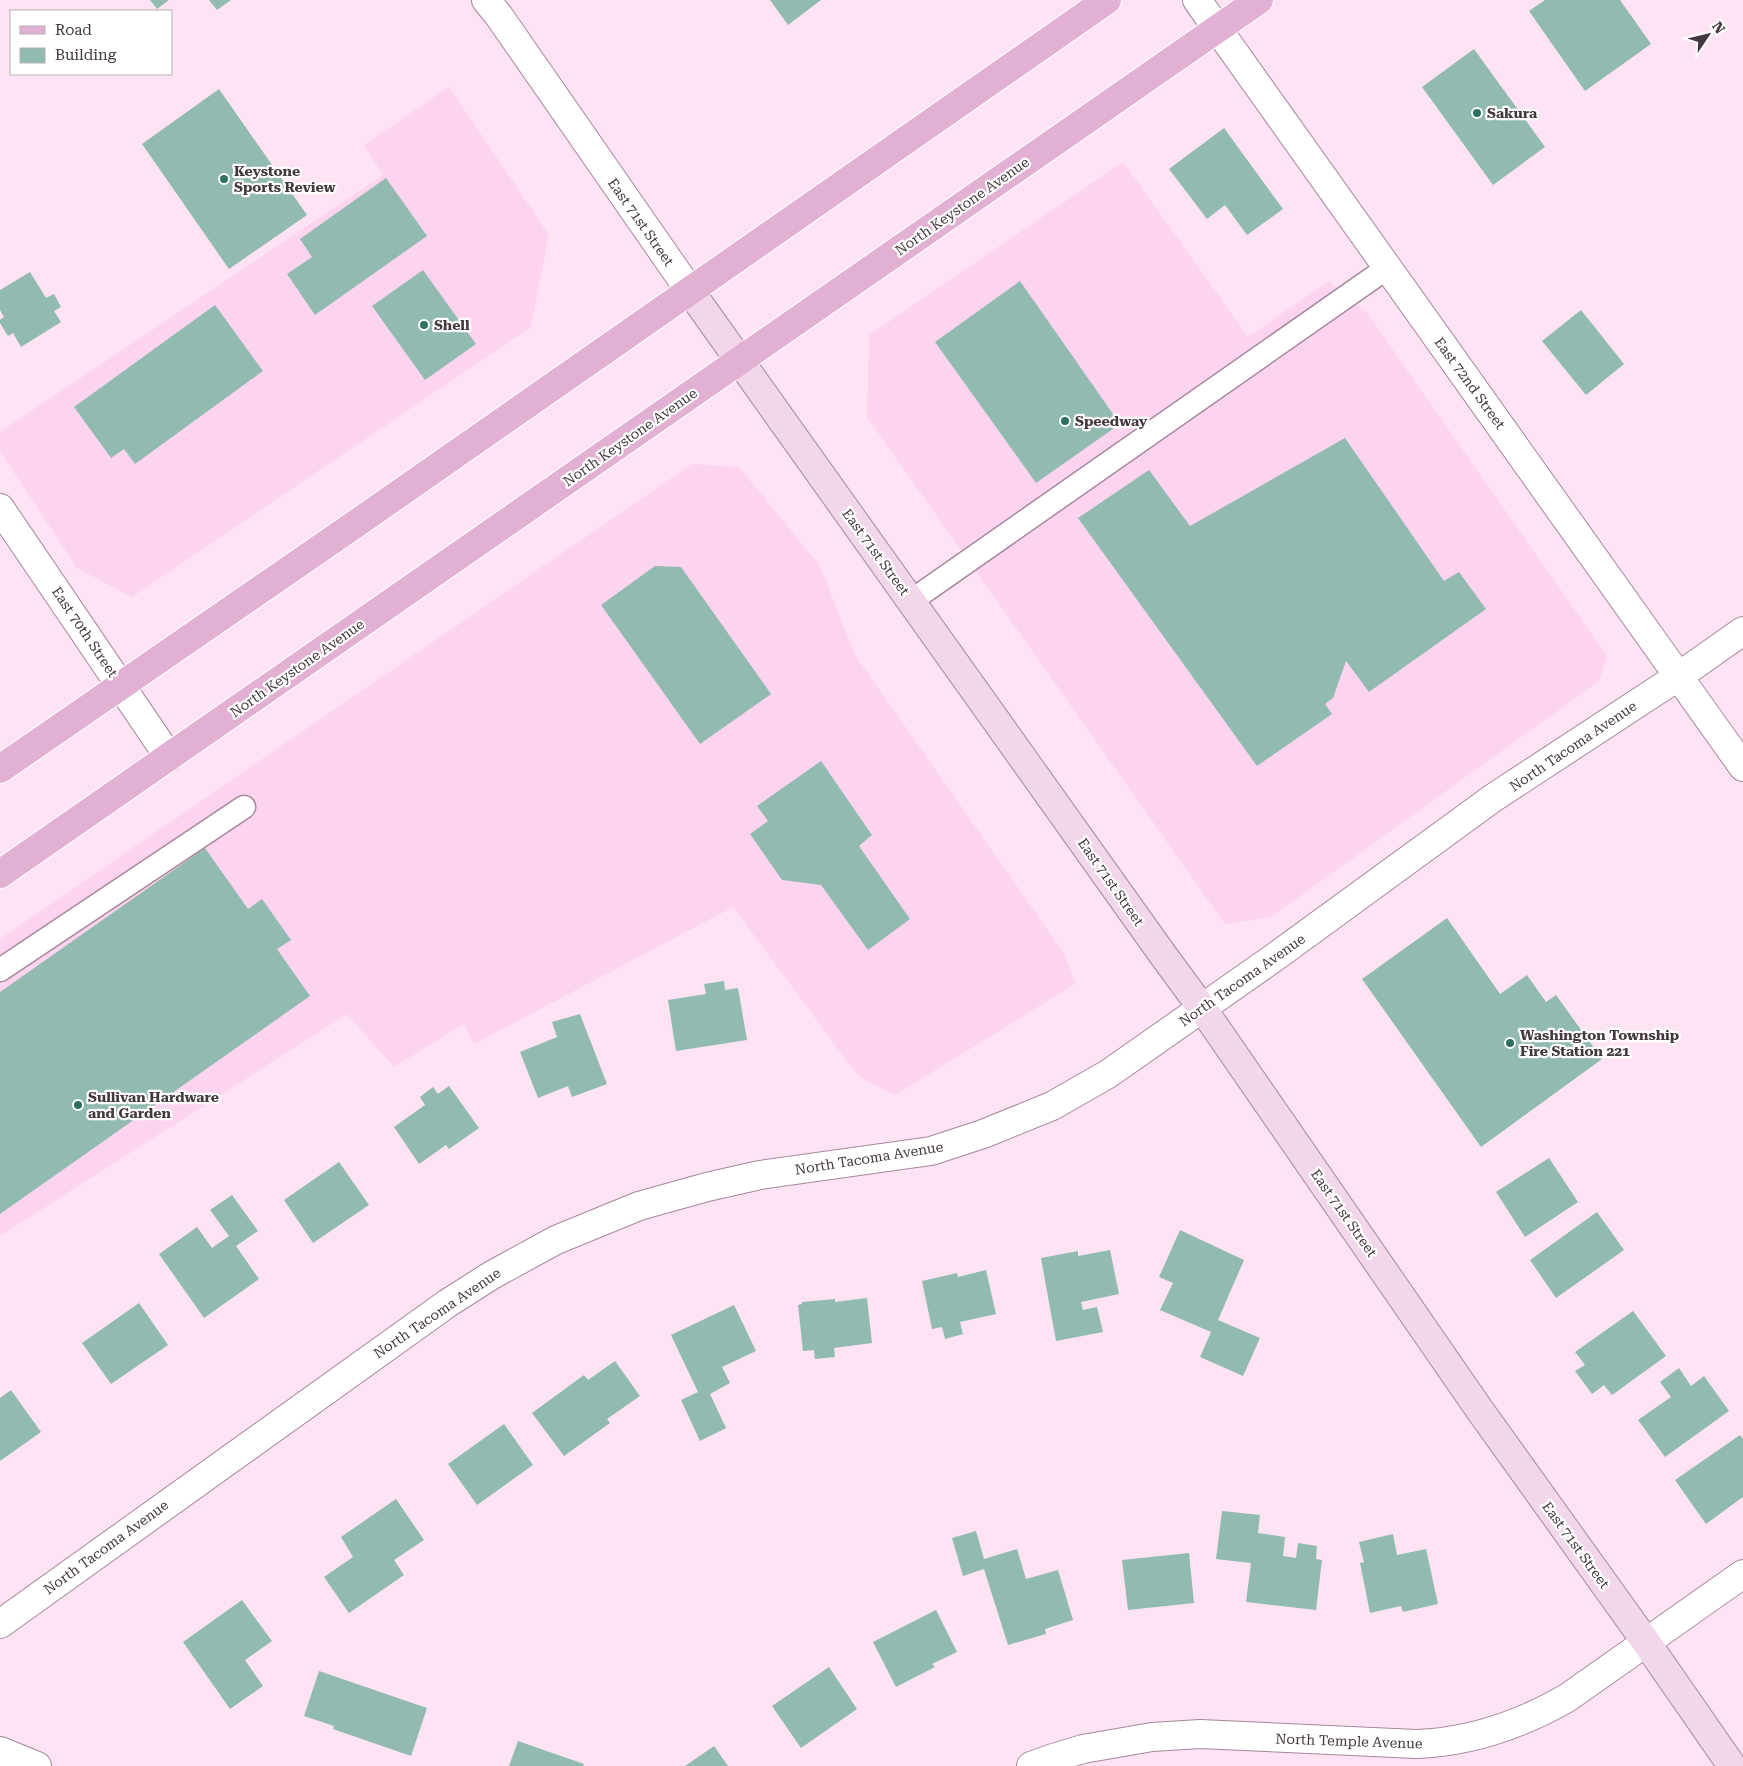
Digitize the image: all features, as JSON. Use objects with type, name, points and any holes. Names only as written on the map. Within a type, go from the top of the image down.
[{"type":"main road","points":[[0,769],[1107,0]]},
{"type":"main road","name":"North Keystone Avenue","points":[[0,874],[1259,0]]},
{"type":"main road","name":"East 71st Street","points":[[690,291],[1202,1008],[1479,1409],[1646,1642],[1732,1766]]},
{"type":"street","name":"East 71st Street","points":[[486,0],[690,291]]},
{"type":"street","name":"East 72nd Street","points":[[1197,0],[1743,767]]},
{"type":"street","name":"East 70th Street","points":[[0,508],[169,757]]},
{"type":"street","name":"North Tacoma Avenue","points":[[0,1624],[448,1303],[492,1275],[548,1244],[639,1206],[707,1186],[778,1172],[930,1151],[983,1134],[1052,1106],[1078,1092],[1108,1074],[1202,1008],[1488,802],[1679,676],[1743,630]]},
{"type":"street","name":"North Temple Avenue","points":[[1031,1766],[1083,1750],[1152,1737],[1200,1734],[1432,1744],[1509,1726],[1544,1710],[1578,1690],[1743,1574]]},
{"type":"street","points":[[0,1751],[37,1766]]},
{"type":"lane","points":[[911,601],[1388,268]]},
{"type":"lane","points":[[0,970],[244,807]]},
{"type":"shaded area","points":[[449,87],[549,235],[531,327],[132,597],[77,568],[0,451],[0,432],[383,175],[364,145]]},
{"type":"shaded area","points":[[1123,162],[1248,337],[1329,281],[1367,313],[1607,656],[1599,681],[1271,917],[1225,924],[867,417],[869,335]]},
{"type":"shaded area","points":[[692,464],[739,467],[820,566],[855,655],[1065,955],[1075,984],[895,1095],[859,1077],[733,907],[474,1044],[464,1024],[394,1067],[347,1014],[0,1236],[0,939]]},
{"type":"building","points":[[150,0],[169,0],[157,9]]},
{"type":"building","points":[[209,0],[231,0],[217,10]]},
{"type":"building","points":[[770,0],[821,0],[788,25]]},
{"type":"building","points":[[1545,0],[1620,0],[1651,44],[1585,91],[1529,11]]},
{"type":"building","points":[[1474,49],[1545,147],[1493,185],[1422,87]]},
{"type":"building","name":"Keystone Sports Review","points":[[219,89],[307,215],[229,269],[142,144]]},
{"type":"building","points":[[1224,128],[1283,209],[1247,235],[1225,205],[1207,219],[1169,169]]},
{"type":"building","points":[[386,178],[427,236],[315,315],[287,274],[312,257],[300,239]]},
{"type":"building","points":[[423,270],[476,344],[425,380],[372,306]]},
{"type":"building","points":[[30,272],[46,298],[54,294],[61,307],[54,311],[61,322],[21,347],[13,333],[8,336],[0,323],[0,320],[4,317],[0,310],[0,290]]},
{"type":"building","points":[[1020,281],[1120,424],[1036,483],[935,342]]},
{"type":"building","points":[[215,305],[263,371],[135,464],[124,449],[111,458],[74,407]]},
{"type":"building","points":[[1581,310],[1624,364],[1586,395],[1542,341]]},
{"type":"building","points":[[1345,438],[1444,581],[1459,572],[1486,609],[1369,692],[1346,661],[1333,698],[1325,704],[1332,714],[1257,766],[1078,518],[1149,470],[1190,526]]},
{"type":"building","points":[[655,566],[681,567],[771,694],[700,744],[601,605]]},
{"type":"building","points":[[821,761],[872,835],[859,846],[910,919],[868,950],[821,885],[782,880],[750,834],[768,821],[757,806]]},
{"type":"building","name":"Sullivan Hardware and Garden","points":[[205,848],[248,909],[262,899],[291,940],[277,949],[310,996],[0,1214],[0,992]]},
{"type":"building","points":[[1447,918],[1500,994],[1527,975],[1546,1002],[1556,995],[1602,1059],[1481,1147],[1362,979]]},
{"type":"building","points":[[724,981],[725,990],[738,988],[747,1040],[676,1051],[668,1000],[706,994],[704,984]]},
{"type":"building","points":[[580,1014],[607,1084],[572,1097],[568,1086],[538,1098],[520,1052],[557,1037],[552,1022]]},
{"type":"building","points":[[449,1086],[479,1128],[449,1149],[446,1145],[419,1164],[394,1127],[425,1105],[420,1097],[433,1087],[438,1094]]},
{"type":"building","points":[[1549,1158],[1578,1202],[1525,1237],[1496,1192]]},
{"type":"building","points":[[339,1162],[369,1205],[313,1243],[284,1200]]},
{"type":"building","points":[[232,1195],[258,1231],[236,1246],[259,1279],[204,1318],[159,1254],[197,1227],[212,1248],[229,1236],[210,1210]]},
{"type":"building","points":[[1597,1212],[1624,1250],[1556,1298],[1530,1260]]},
{"type":"building","points":[[1180,1230],[1244,1260],[1218,1320],[1260,1338],[1243,1376],[1200,1357],[1211,1332],[1160,1310],[1173,1283],[1159,1277]]},
{"type":"building","points":[[1110,1250],[1119,1294],[1081,1302],[1083,1310],[1097,1307],[1103,1332],[1056,1341],[1041,1258],[1078,1251],[1078,1256]]},
{"type":"building","points":[[986,1270],[996,1314],[960,1322],[963,1334],[945,1339],[942,1327],[932,1329],[922,1281],[957,1273],[958,1277]]},
{"type":"building","points":[[867,1298],[872,1343],[834,1348],[835,1357],[815,1359],[814,1350],[803,1351],[798,1305],[802,1304],[802,1302],[835,1299],[835,1302]]},
{"type":"building","points":[[139,1303],[168,1345],[111,1384],[82,1343]]},
{"type":"building","points":[[734,1305],[756,1351],[722,1367],[730,1383],[710,1394],[726,1428],[700,1441],[681,1400],[698,1392],[671,1335]]},
{"type":"building","points":[[1633,1311],[1666,1356],[1612,1395],[1604,1385],[1592,1394],[1575,1371],[1585,1365],[1575,1352]]},
{"type":"building","points":[[615,1361],[640,1396],[607,1419],[610,1423],[564,1456],[532,1413],[584,1375],[588,1380]]},
{"type":"building","points":[[1679,1368],[1691,1386],[1704,1376],[1729,1411],[1665,1457],[1638,1420],[1671,1397],[1660,1382]]},
{"type":"building","points":[[11,1390],[41,1432],[0,1461],[0,1398]]},
{"type":"building","points":[[504,1424],[533,1465],[477,1505],[448,1464]]},
{"type":"building","points":[[1740,1435],[1743,1439],[1743,1497],[1706,1524],[1675,1480]]},
{"type":"building","points":[[396,1499],[424,1540],[394,1560],[404,1575],[349,1613],[324,1577],[353,1557],[341,1537]]},
{"type":"building","points":[[1222,1511],[1260,1515],[1258,1533],[1285,1537],[1283,1556],[1296,1558],[1298,1543],[1317,1546],[1316,1559],[1322,1560],[1316,1610],[1246,1602],[1251,1563],[1216,1559]]},
{"type":"building","points":[[976,1531],[984,1559],[1017,1549],[1026,1579],[1058,1570],[1073,1620],[1045,1629],[1046,1634],[1008,1645],[984,1569],[963,1576],[952,1538]]},
{"type":"building","points":[[1393,1534],[1397,1555],[1426,1549],[1438,1604],[1403,1612],[1401,1606],[1370,1613],[1360,1563],[1364,1562],[1359,1542]]},
{"type":"building","points":[[1189,1553],[1194,1603],[1128,1610],[1122,1560]]},
{"type":"building","points":[[242,1600],[272,1641],[245,1660],[263,1686],[230,1709],[183,1642]]},
{"type":"building","points":[[936,1610],[957,1652],[932,1664],[935,1667],[896,1687],[873,1642]]},
{"type":"building","points":[[829,1667],[857,1709],[801,1748],[772,1706]]},
{"type":"building","points":[[319,1671],[427,1708],[411,1756],[333,1729],[334,1726],[304,1716]]},
{"type":"building","points":[[518,1741],[584,1764],[583,1766],[509,1766]]},
{"type":"building","points":[[714,1746],[728,1766],[685,1766]]},
{"type":"place","name":"Sakura","points":[[1477,113]]},
{"type":"place","name":"Keystone Sports Review","points":[[224,179]]},
{"type":"place","name":"Shell","points":[[424,325]]},
{"type":"place","name":"Speedway","points":[[1065,421]]},
{"type":"place","name":"Washington Township Fire Station 221","points":[[1510,1043]]},
{"type":"place","name":"Sullivan Hardware and Garden","points":[[78,1105]]}]
